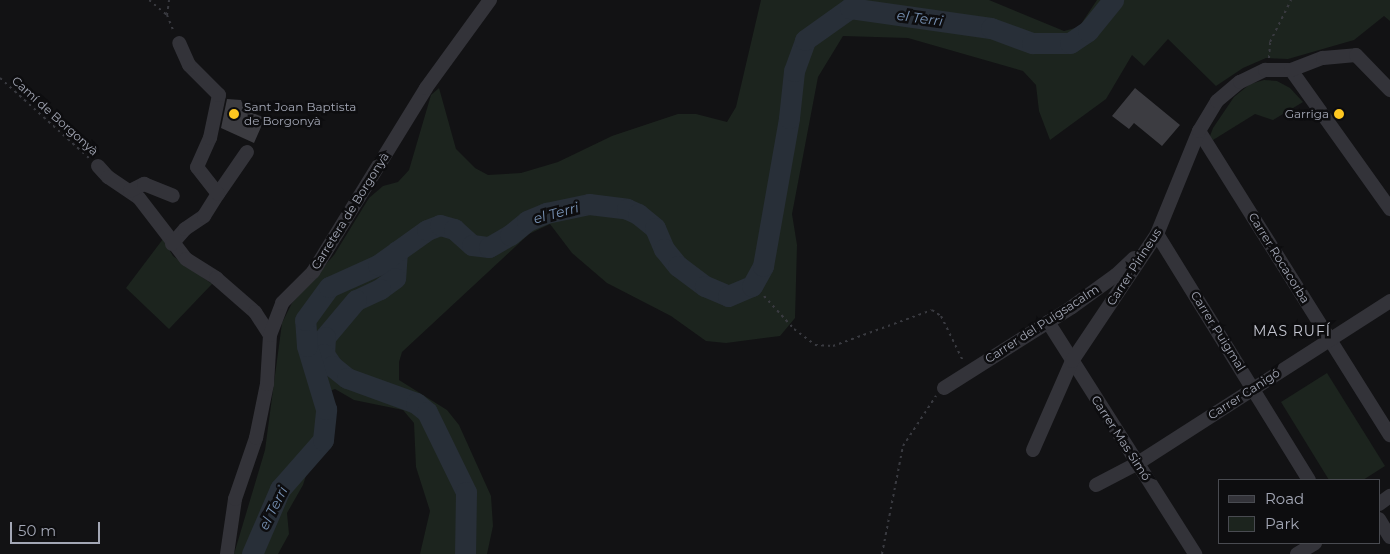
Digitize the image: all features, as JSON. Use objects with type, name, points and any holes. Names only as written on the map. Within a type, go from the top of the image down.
[{"type":"street","name":"Carretera de Borgonyà","points":[[227,554],[235,499],[256,438],[268,384],[270,335],[282,303],[312,272],[426,88],[490,0]]},
{"type":"street","points":[[179,43],[189,65],[219,95],[210,138],[198,167],[218,194]]},
{"type":"street","points":[[1390,90],[1356,55],[1323,58],[1291,70],[1390,209]]},
{"type":"street","name":"Carrer Pirineus","points":[[1033,450],[1072,361],[1157,234],[1199,131],[1217,101],[1234,87],[1271,70],[1291,70]]},
{"type":"street","name":"Carrer Rocacorba","points":[[1199,131],[1390,435]]},
{"type":"street","points":[[172,244],[185,229],[204,216],[247,152]]},
{"type":"street","points":[[98,166],[139,198],[172,244],[186,259],[216,278],[255,312],[270,335]]},
{"type":"street","points":[[130,192],[144,184],[173,196]]},
{"type":"street","name":"Carrer del Puigsacalm","points":[[944,388],[1048,322],[1116,275],[1157,234]]},
{"type":"street","name":"Carrer Puigmal","points":[[1157,234],[1309,479]]},
{"type":"street","name":"Carrer Canigó","points":[[1096,485],[1138,463],[1253,387],[1390,301]]},
{"type":"street","name":"Carrer Mas Simó","points":[[1048,322],[1195,554]]},
{"type":"street","points":[[1380,521],[1390,537]]},
{"type":"street","points":[[1298,554],[1313,544]]},
{"type":"path","points":[[149,0],[167,15],[179,43]]},
{"type":"path","points":[[167,15],[169,0]]},
{"type":"path","points":[[1271,70],[1270,42],[1291,0]]},
{"type":"path","name":"Camí de Borgonyà","points":[[0,78],[98,166]]},
{"type":"path","points":[[764,296],[794,329],[815,345],[832,346],[932,310],[941,316],[968,371]]},
{"type":"path","points":[[882,554],[903,446],[920,417],[944,388]]},
{"type":"green space","points":[[761,0],[989,0],[1064,31],[1079,27],[1097,0],[1390,0],[1390,21],[1384,16],[1354,40],[1288,59],[1266,58],[1243,68],[1216,86],[1168,39],[1144,66],[1132,55],[1106,99],[1050,140],[1039,111],[1036,85],[1023,71],[908,38],[843,36],[818,77],[792,214],[797,245],[795,318],[780,336],[726,343],[706,341],[671,316],[607,283],[572,253],[550,224],[529,234],[402,352],[399,362],[399,380],[447,410],[459,425],[491,496],[493,526],[487,554],[420,554],[430,511],[416,467],[414,423],[403,410],[354,400],[335,389],[327,392],[324,442],[310,463],[303,485],[287,513],[289,534],[278,554],[234,554],[265,450],[282,323],[292,303],[334,255],[369,198],[383,186],[398,182],[409,170],[431,95],[439,88],[456,149],[475,168],[488,175],[521,173],[558,162],[612,136],[678,114],[696,114],[727,122],[736,107]]},
{"type":"green space","points":[[1264,80],[1277,81],[1290,88],[1303,102],[1273,120],[1255,114],[1213,140],[1210,136],[1213,128],[1234,97],[1250,84]]},
{"type":"green space","points":[[163,239],[173,256],[212,284],[169,329],[126,288]]},
{"type":"green space","points":[[1327,373],[1385,466],[1365,479],[1328,479],[1281,402]]},
{"type":"building","points":[[1135,88],[1180,125],[1162,146],[1134,123],[1129,129],[1112,116]]},
{"type":"building","points":[[227,99],[241,100],[245,110],[265,118],[254,143],[221,128]]},
{"type":"waterway","name":"el Terri","points":[[252,554],[280,489],[323,440],[326,409],[307,346],[305,320],[329,287],[378,265],[427,230],[440,225],[454,229],[472,245],[489,247],[510,235],[527,221],[546,213],[589,204],[627,209],[638,214],[655,228],[664,249],[678,266],[705,286],[728,296],[752,286],[763,266],[789,118],[794,71],[805,40],[850,8],[991,28],[1032,43],[1070,43],[1088,31],[1113,0]]},
{"type":"waterway","points":[[397,251],[395,278],[380,289],[356,300],[325,337],[324,354],[332,366],[347,378],[416,403],[427,412],[466,492],[465,554]]},
{"type":"waterway","name":"el Terri","points":[[264,512],[271,511]]},
{"type":"place","name":"Sant Joan Baptista de Borgonyà","points":[[234,114]]},
{"type":"place","name":"Garriga","points":[[1339,114]]},
{"type":"district","name":"MAS RUFÍ","points":[[1292,331]]}]
